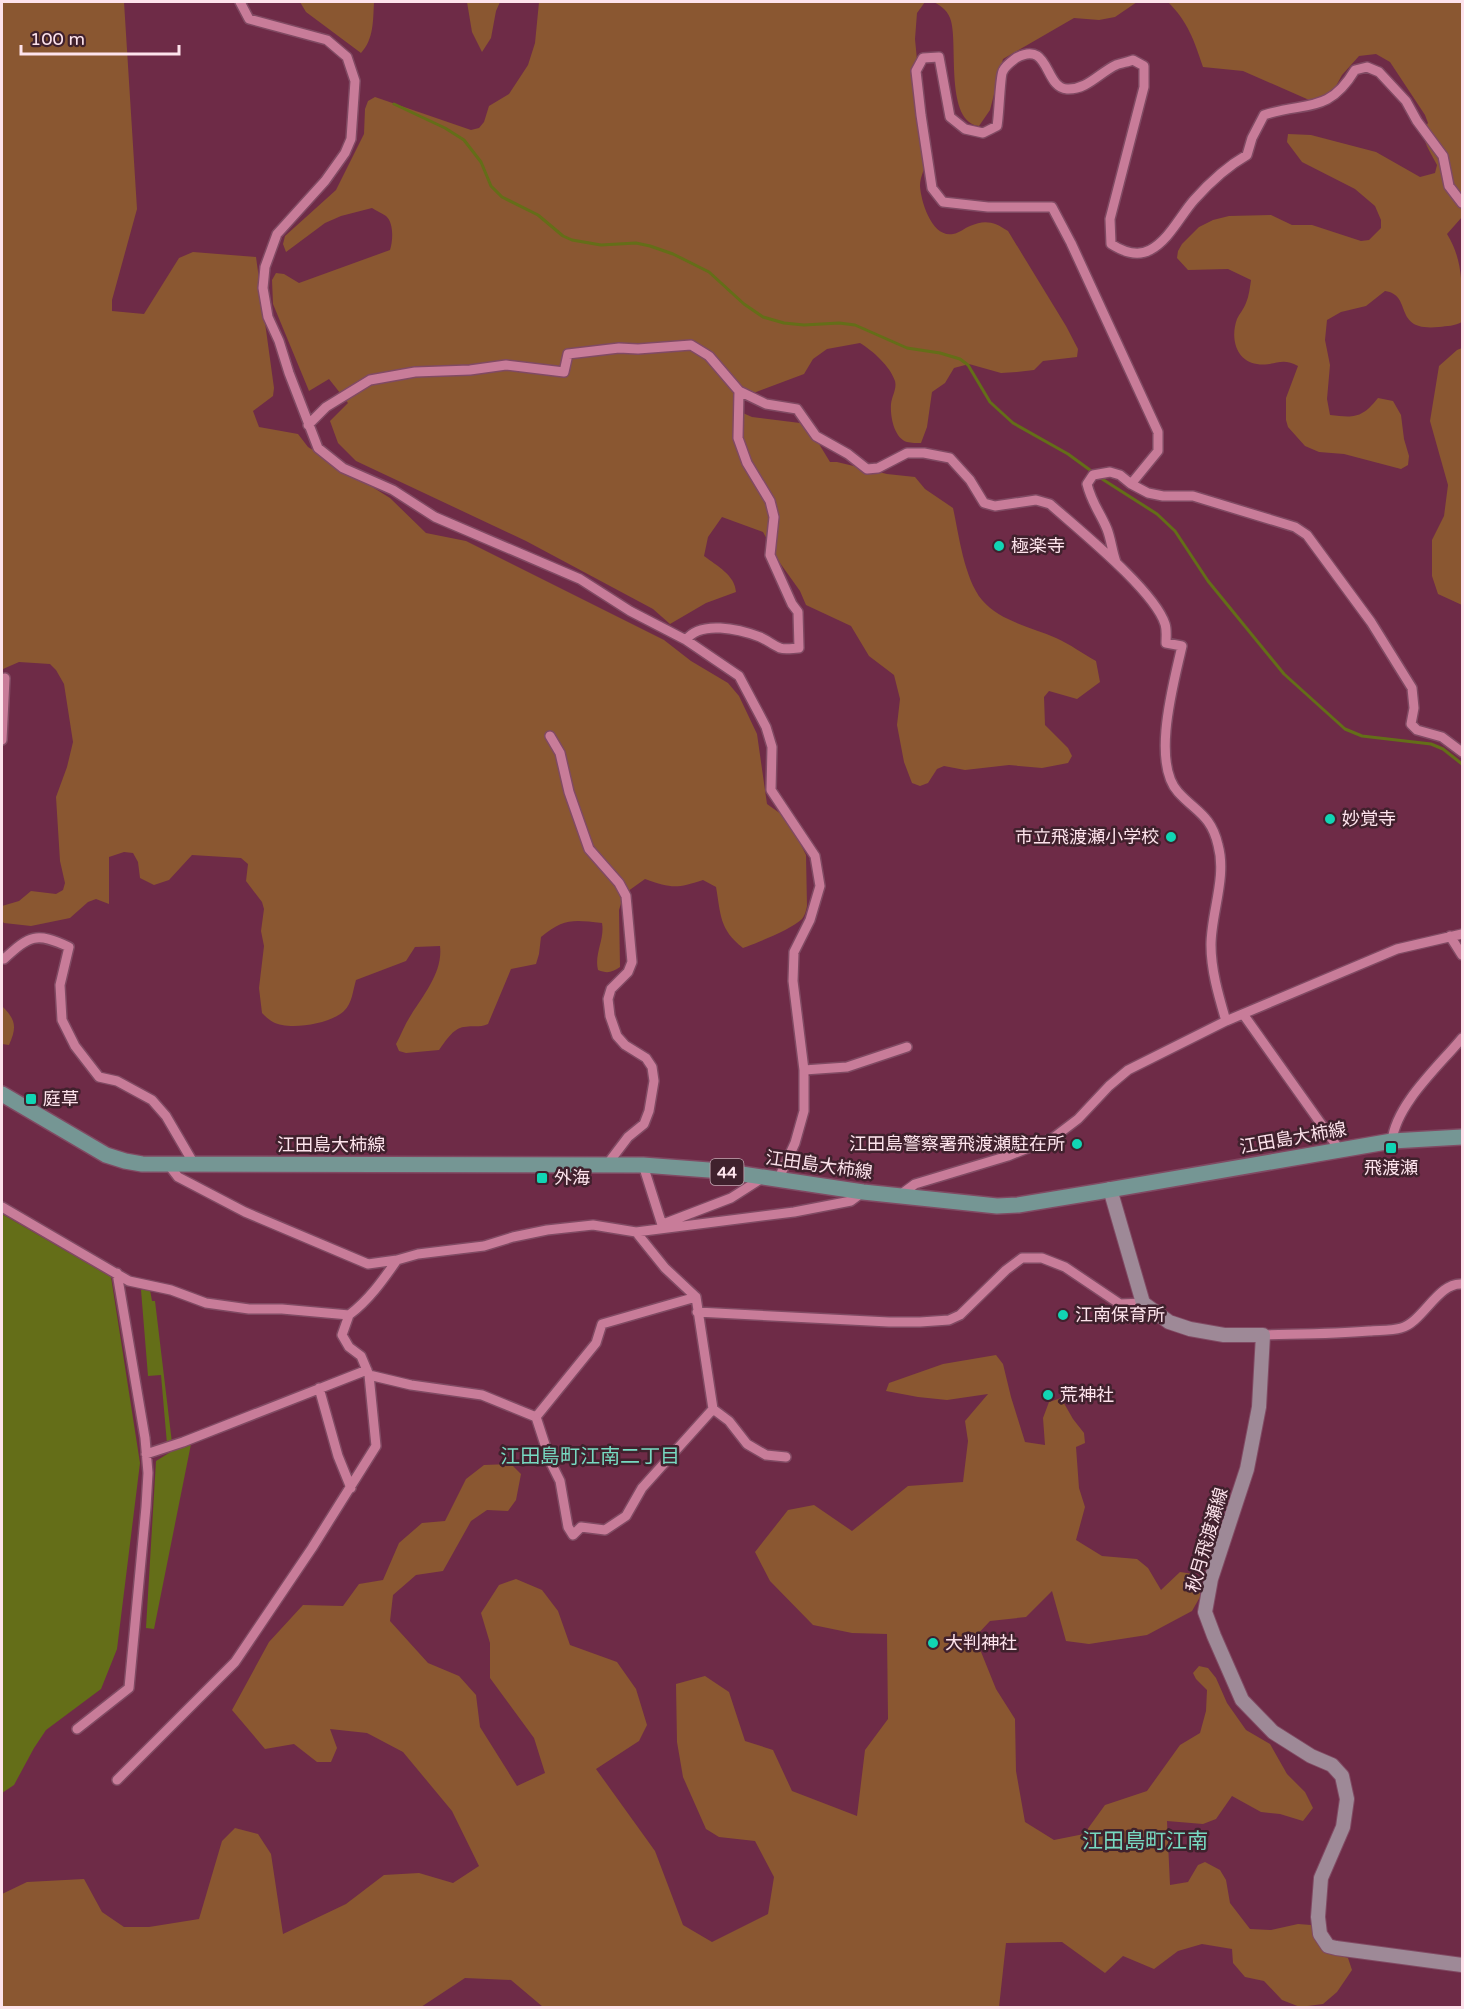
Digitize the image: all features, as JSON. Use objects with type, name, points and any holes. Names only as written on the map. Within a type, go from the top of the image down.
[{"type":"main road","name":"江田島大柿線","points":[[2,1094],[106,1155],[125,1161],[168,1164],[644,1166],[722,1171],[863,1192],[997,1206],[1018,1205],[1338,1149],[1392,1141],[1462,1137]]},
{"type":"main road","points":[[1110,1189],[1143,1303],[1169,1322],[1190,1329],[1224,1335],[1263,1335]]},
{"type":"main road","name":"秋月飛渡瀬線","points":[[1263,1335],[1259,1407],[1251,1449],[1211,1580],[1205,1612],[1242,1700],[1273,1732],[1311,1756],[1332,1765],[1342,1776],[1347,1799],[1343,1827],[1321,1878],[1318,1917],[1320,1934],[1324,1942],[1336,1948],[1462,1965]]},
{"type":"street","points":[[240,2],[249,19],[327,40],[347,57],[356,81],[351,139],[345,153],[325,181],[277,234],[265,267],[263,288],[268,317],[318,448],[343,468],[393,490],[435,518],[580,579],[630,611],[686,640],[739,676],[766,727],[772,747],[771,790],[815,856],[820,886],[810,920],[794,952],[793,981],[804,1070],[804,1112],[795,1143],[771,1178],[663,1226]]},
{"type":"street","points":[[1131,484],[1158,451],[1158,432],[1071,243],[1052,207],[987,207],[943,202],[932,188],[921,115],[916,70],[923,58],[939,57],[950,117],[965,129],[983,133],[998,126],[1002,71],[1013,60],[1025,54],[1036,55],[1046,65],[1054,82],[1063,89],[1078,90],[1116,65],[1133,60],[1144,66],[1144,87],[1110,219],[1111,244],[1122,251],[1148,252],[1162,242],[1194,200],[1217,176],[1247,155],[1252,138],[1264,115],[1278,110],[1295,109],[1327,101],[1347,84],[1355,70],[1367,67],[1378,72],[1406,101],[1417,121],[1443,156],[1449,186],[1462,203]]},
{"type":"street","points":[[308,425],[326,407],[370,380],[415,372],[470,370],[506,365],[564,372],[568,354],[619,348],[691,345],[710,356],[739,391],[766,404],[797,409],[816,436],[848,454],[867,469],[878,468],[907,453],[924,453],[950,458],[970,480],[984,503],[995,506],[1036,500],[1050,504],[1117,564],[1154,603],[1166,626],[1166,643],[1182,646],[1164,742],[1165,763],[1176,791],[1207,818],[1218,845],[1221,866],[1211,946],[1216,985],[1226,1021]]},
{"type":"street","points":[[686,640],[690,634],[704,628],[716,627],[760,637],[782,649],[799,648],[798,612],[792,604],[770,555],[774,516],[770,501],[747,463],[738,438],[739,391]]},
{"type":"street","points":[[1117,564],[1110,546],[1108,530],[1091,501],[1087,484],[1093,475],[1110,472],[1120,475],[1148,493],[1162,496],[1192,496],[1295,527],[1307,535],[1371,622],[1412,688],[1414,708],[1411,724],[1417,730],[1442,736],[1462,752]]},
{"type":"street","points":[[2,740],[5,678]]},
{"type":"street","points":[[550,736],[560,753],[568,792],[589,849],[619,883],[626,896],[632,962],[628,972],[611,989],[608,999],[610,1016],[617,1036],[646,1058],[652,1067],[654,1081],[650,1112],[644,1124],[628,1137],[606,1166]]},
{"type":"street","points":[[900,1195],[915,1184],[1008,1156],[1053,1138],[1078,1119],[1109,1086],[1128,1070],[1226,1021],[1396,949],[1462,934]]},
{"type":"street","points":[[1450,936],[1462,955]]},
{"type":"street","points":[[2,958],[4,959],[24,941],[42,937],[69,947],[60,985],[62,1020],[75,1046],[99,1077],[117,1081],[152,1100],[166,1116],[194,1164]]},
{"type":"street","points":[[1243,1014],[1338,1149]]},
{"type":"street","points":[[1392,1141],[1393,1128],[1404,1107],[1462,1038]]},
{"type":"street","points":[[804,1070],[847,1067],[907,1047]]},
{"type":"street","points":[[168,1164],[178,1177],[245,1212],[368,1264],[418,1254],[484,1246],[547,1230],[593,1225],[636,1232],[663,1226],[794,1212],[851,1201],[863,1192]]},
{"type":"street","points":[[644,1166],[663,1226]]},
{"type":"street","points":[[2,1207],[129,1281],[171,1290],[206,1303],[249,1309],[282,1309],[349,1315]]},
{"type":"street","points":[[636,1232],[665,1268],[696,1297],[713,1408],[729,1421],[747,1444],[766,1455],[786,1457]]},
{"type":"street","points":[[697,1312],[889,1322],[949,1320],[960,1315],[1006,1270],[1022,1258],[1042,1257],[1065,1267],[1120,1304],[1143,1303]]},
{"type":"street","points":[[117,1780],[235,1662],[351,1488],[376,1446],[368,1372],[361,1356],[349,1347],[342,1335],[349,1315],[361,1306],[386,1277],[397,1260]]},
{"type":"street","points":[[77,1729],[129,1688],[146,1507],[145,1438],[117,1273]]},
{"type":"street","points":[[1263,1335],[1333,1334],[1403,1328],[1424,1311],[1446,1288],[1462,1284]]},
{"type":"street","points":[[536,1417],[596,1343],[602,1324],[696,1297]]},
{"type":"street","points":[[146,1455],[319,1388],[368,1372],[411,1385],[482,1395],[536,1417]]},
{"type":"street","points":[[319,1388],[338,1456],[351,1488]]},
{"type":"street","points":[[536,1417],[550,1463],[560,1481],[568,1527],[573,1535],[581,1527],[605,1530],[626,1516],[642,1488],[713,1408]]},
{"type":"shaded area","points":[[2,2],[124,2],[137,209],[112,300],[112,311],[144,314],[179,258],[193,252],[256,257],[274,388],[273,396],[253,411],[259,427],[298,434],[308,447],[390,498],[426,533],[466,541],[664,640],[691,661],[728,683],[739,696],[757,734],[767,804],[788,819],[806,855],[807,906],[802,919],[783,931],[743,948],[725,928],[720,914],[716,887],[703,880],[674,886],[645,879],[624,894],[619,910],[620,967],[610,972],[598,970],[597,958],[603,929],[602,923],[576,921],[563,923],[541,937],[536,964],[511,969],[488,1024],[456,1030],[439,1050],[406,1053],[399,1051],[396,1044],[436,974],[440,946],[415,947],[406,961],[356,980],[351,1001],[338,1016],[320,1023],[299,1026],[280,1025],[273,1022],[262,1013],[259,988],[264,946],[261,931],[264,909],[262,902],[246,881],[248,864],[241,858],[192,855],[169,880],[154,885],[140,878],[138,862],[133,853],[124,852],[109,857],[109,904],[96,899],[88,902],[70,918],[31,926],[2,921],[2,906],[19,901],[31,891],[56,894],[63,890],[65,883],[60,861],[56,797],[73,742],[64,684],[50,664],[19,662],[3,669],[2,675]]},
{"type":"shaded area","points":[[300,2],[374,2],[372,29],[365,48],[361,53],[306,12]]},
{"type":"shaded area","points":[[467,2],[500,2],[491,38],[482,52],[472,32]]},
{"type":"shaded area","points":[[539,2],[925,2],[917,13],[915,39],[926,155],[920,186],[925,209],[934,225],[946,234],[953,234],[985,222],[999,225],[1008,231],[1066,326],[1078,349],[1077,357],[1043,361],[1034,370],[1017,372],[1001,373],[969,364],[954,368],[945,383],[932,392],[927,427],[921,443],[907,442],[899,436],[892,420],[891,409],[895,381],[880,359],[860,343],[827,349],[813,359],[804,374],[743,397],[736,410],[752,417],[800,423],[813,434],[830,462],[887,474],[915,477],[925,489],[953,508],[966,568],[982,600],[1007,619],[1061,640],[1096,661],[1100,682],[1077,699],[1049,691],[1044,697],[1045,725],[1068,748],[1072,756],[1068,763],[1042,768],[1009,765],[965,770],[944,766],[937,769],[928,783],[920,786],[912,783],[904,762],[897,725],[900,699],[894,675],[869,656],[851,626],[806,605],[800,591],[780,563],[763,532],[722,517],[708,537],[704,556],[729,576],[736,592],[706,603],[670,624],[653,609],[526,541],[356,461],[338,443],[330,421],[348,403],[329,379],[309,391],[273,304],[272,280],[276,273],[284,274],[299,283],[390,250],[392,227],[386,216],[372,208],[341,216],[325,223],[286,252],[283,244],[285,236],[336,190],[364,134],[365,109],[368,101],[375,97],[471,130],[479,128],[484,122],[489,106],[509,94],[528,65],[535,43]]},
{"type":"shaded area","points":[[933,2],[1137,2],[1115,17],[1099,20],[1074,18],[1003,59],[990,110],[979,126],[968,121],[961,111],[955,81],[951,21],[944,9]]},
{"type":"shaded area","points":[[1168,2],[1462,2],[1462,217],[1447,234],[1453,244],[1459,265],[1462,287],[1462,322],[1439,327],[1414,324],[1408,319],[1399,299],[1394,294],[1385,291],[1366,306],[1341,312],[1327,320],[1325,340],[1330,365],[1327,399],[1330,415],[1357,415],[1367,410],[1378,398],[1393,401],[1401,415],[1409,456],[1408,465],[1401,469],[1344,454],[1319,452],[1305,446],[1288,427],[1286,420],[1286,398],[1298,366],[1287,362],[1263,365],[1250,362],[1236,348],[1235,326],[1247,300],[1251,280],[1228,269],[1188,270],[1177,258],[1182,244],[1199,227],[1229,216],[1271,215],[1292,225],[1312,225],[1361,241],[1369,240],[1381,228],[1381,220],[1375,206],[1355,189],[1302,162],[1287,142],[1288,134],[1311,135],[1376,152],[1420,177],[1435,173],[1437,165],[1424,139],[1428,123],[1425,115],[1390,62],[1376,54],[1359,56],[1342,75],[1330,97],[1316,103],[1243,71],[1203,67],[1190,32]]},
{"type":"shaded area","points":[[1462,348],[1462,605],[1438,594],[1432,576],[1432,540],[1444,516],[1448,485],[1430,421],[1439,366]]},
{"type":"shaded area","points":[[2,1006],[14,1024],[9,1045],[2,1044]]},
{"type":"shaded area","points":[[2,1214],[111,1277],[140,1463],[117,1649],[101,1689],[46,1730],[14,1785],[2,1793]]},
{"type":"shaded area","points":[[141,1290],[150,1290],[152,1301],[155,1301],[172,1443],[167,1444],[161,1375],[148,1376]]},
{"type":"shaded area","points":[[996,1355],[1003,1364],[1025,1442],[1045,1445],[1043,1418],[1049,1402],[1061,1398],[1084,1433],[1085,1443],[1076,1447],[1079,1488],[1085,1507],[1076,1540],[1102,1556],[1137,1559],[1148,1568],[1161,1590],[1180,1572],[1194,1574],[1200,1584],[1200,1597],[1192,1611],[1147,1635],[1089,1644],[1066,1641],[1052,1591],[1026,1617],[990,1621],[975,1637],[996,1689],[1015,1719],[1016,1771],[1025,1822],[1054,1840],[1084,1834],[1105,1805],[1147,1791],[1180,1745],[1200,1733],[1206,1711],[1207,1690],[1193,1673],[1199,1666],[1208,1668],[1216,1678],[1227,1703],[1246,1730],[1270,1744],[1287,1774],[1305,1792],[1313,1808],[1303,1821],[1280,1814],[1261,1812],[1232,1796],[1216,1819],[1203,1824],[1167,1821],[1170,1885],[1188,1882],[1198,1865],[1205,1862],[1220,1870],[1226,1880],[1230,1903],[1250,1929],[1271,1930],[1298,1924],[1311,1925],[1325,1946],[1348,1958],[1352,1970],[1337,1992],[1323,2004],[1300,2007],[1282,2000],[1264,1981],[1245,1977],[1233,1963],[1232,1949],[1202,1944],[1178,1951],[1154,1969],[1123,1956],[1105,1973],[1062,1942],[1006,1943],[999,2007],[543,2007],[511,1980],[465,1978],[421,2007],[2,2008],[2,1894],[27,1882],[84,1879],[102,1912],[124,1927],[149,1927],[199,1919],[222,1841],[235,1828],[258,1834],[271,1854],[283,1934],[346,1904],[384,1875],[419,1873],[453,1883],[479,1866],[452,1811],[403,1752],[367,1733],[330,1729],[337,1748],[331,1762],[317,1762],[294,1744],[265,1749],[232,1710],[269,1642],[303,1605],[343,1606],[359,1584],[383,1580],[399,1543],[422,1523],[445,1521],[466,1479],[484,1465],[511,1464],[521,1474],[516,1500],[508,1511],[487,1510],[471,1521],[443,1571],[416,1575],[393,1595],[390,1621],[428,1663],[459,1676],[476,1695],[480,1727],[517,1786],[545,1773],[534,1738],[490,1678],[490,1643],[481,1613],[499,1585],[516,1579],[542,1590],[558,1611],[570,1645],[617,1662],[636,1689],[647,1725],[639,1741],[596,1769],[655,1851],[683,1925],[712,1942],[768,1914],[774,1877],[755,1841],[719,1837],[706,1829],[683,1777],[677,1742],[676,1684],[705,1676],[729,1692],[745,1741],[773,1750],[792,1791],[857,1816],[865,1750],[888,1719],[887,1634],[852,1633],[813,1625],[770,1581],[755,1552],[788,1510],[814,1505],[852,1531],[908,1486],[963,1482],[968,1441],[965,1421],[988,1394],[947,1400],[886,1391],[889,1383],[943,1364]]},
{"type":"shaded area","points":[[191,1444],[154,1629],[146,1628],[156,1461],[182,1445]]},
{"type":"waterway","points":[[394,104],[445,128],[464,140],[481,162],[491,186],[502,197],[538,215],[563,236],[572,240],[601,245],[636,243],[673,254],[709,272],[744,304],[763,317],[784,323],[804,325],[839,323],[855,325],[907,348],[940,353],[960,359],[968,365],[990,402],[1013,423],[1068,454],[1094,473]]},
{"type":"waterway","points":[[1099,477],[1157,514],[1175,531],[1208,581],[1284,674],[1345,729],[1362,736],[1431,744],[1443,749],[1462,764]]},
{"type":"place","name":"極楽寺","points":[[999,546]]},
{"type":"place","name":"妙覚寺","points":[[1330,819]]},
{"type":"place","name":"市立飛渡瀬小学校","points":[[1171,837]]},
{"type":"place","name":"庭草","points":[[31,1099]]},
{"type":"place","name":"江田島警察署飛渡瀬駐在所","points":[[1077,1144]]},
{"type":"place","name":"飛渡瀬","points":[[1391,1148]]},
{"type":"place","name":"外海","points":[[542,1178]]},
{"type":"place","name":"江南保育所","points":[[1063,1315]]},
{"type":"place","name":"荒神社","points":[[1048,1395]]},
{"type":"place","name":"大判神社","points":[[933,1643]]},
{"type":"district","name":"江田島町江南二丁目","points":[[590,1456]]},
{"type":"district","name":"江田島町江南","points":[[1145,1841]]}]
